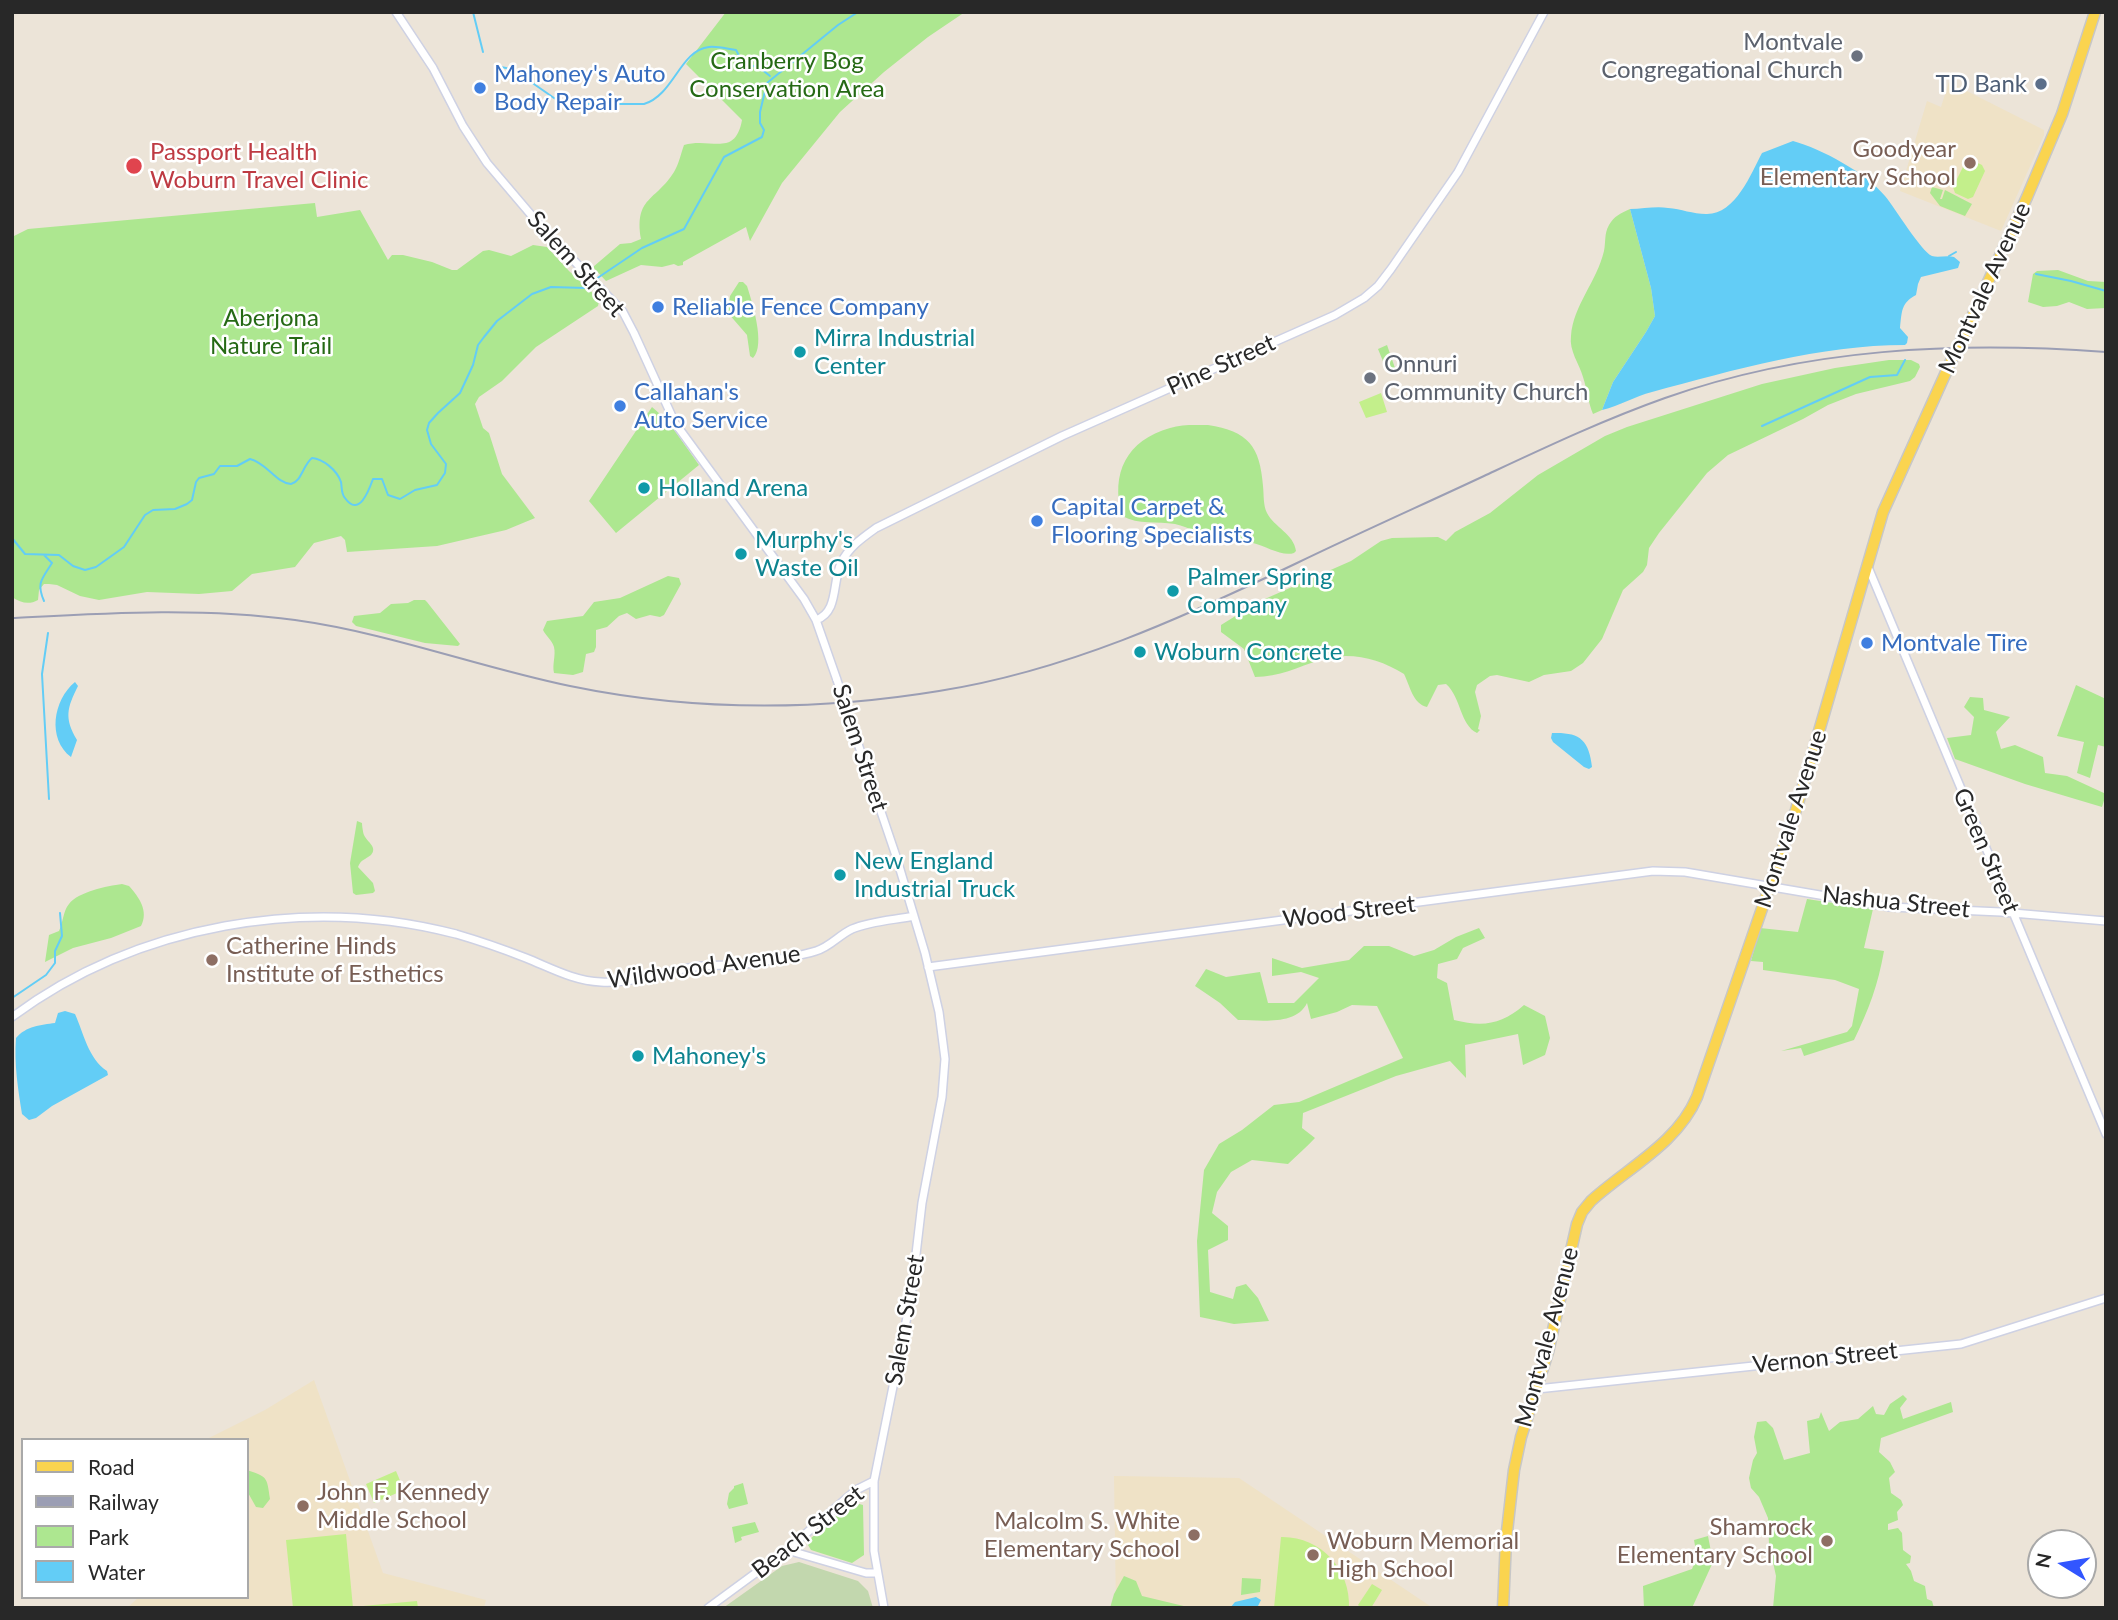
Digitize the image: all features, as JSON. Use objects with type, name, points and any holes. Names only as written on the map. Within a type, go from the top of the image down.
[{"type":"main road","name":"Montvale Avenue","points":[[1503,1608],[1506,1540],[1514,1470],[1521,1437],[1548,1352],[1568,1257],[1580,1215],[1604,1190],[1680,1126],[1701,1087],[1798,802],[1886,503],[2027,197],[2062,114],[2095,12]]},
{"type":"street","name":"Pine Street","points":[[816,620],[822,618],[832,606],[836,578],[846,555],[858,541],[876,528],[1114,412],[1335,315],[1371,293],[1391,269],[1458,172],[1544,12]]},
{"type":"street","name":"Salem Street","points":[[399,13],[487,163],[531,215],[627,318],[675,423],[791,578],[816,620],[914,916],[928,967],[945,1059],[943,1085],[922,1203],[909,1310],[874,1481],[872,1522],[876,1573],[884,1608]]},
{"type":"street","name":"Green Street","points":[[1868,567],[2106,1134]]},
{"type":"street","name":"Wood Street","points":[[928,967],[1653,871],[1685,873],[1770,887]]},
{"type":"street","name":"Nashua Street","points":[[1770,887],[1896,907],[2106,921]]},
{"type":"street","name":"Wildwood Avenue","points":[[12,1017],[69,981],[138,950],[191,933],[269,920],[340,918],[423,927],[488,944],[574,978],[610,982],[699,966],[737,965],[815,951],[855,928],[914,916]]},
{"type":"street","name":"Vernon Street","points":[[1537,1389],[1961,1344],[2106,1298]]},
{"type":"street","name":"Beach Street","points":[[708,1608],[787,1550],[856,1490],[874,1481]]},
{"type":"street","points":[[787,1550],[866,1573],[876,1573]]},
{"type":"shaded area","name":"Goodyear Elementary School","points":[[1949,82],[2044,130],[2001,231],[1900,191],[1927,101],[1941,107]]},
{"type":"shaded area","name":"John F. Kennedy Middle School","points":[[314,1380],[383,1573],[486,1600],[484,1608],[127,1608],[137,1599],[248,1599],[248,1438],[209,1438],[265,1410]]},
{"type":"shaded area","name":"Malcolm S. White Elementary School","points":[[1114,1476],[1239,1478],[1433,1608],[1116,1608]]},
{"type":"green space","name":"Cranberry Bog Conservation Area","points":[[726,12],[965,12],[884,72],[840,112],[782,183],[750,241],[746,227],[683,262],[683,265],[641,265],[606,281],[593,267],[620,244],[641,239],[640,225],[644,207],[674,172],[684,145],[720,144],[734,139],[739,132],[742,120],[686,64]]},
{"type":"green space","points":[[1972,160],[1982,165],[1985,171],[1973,197],[1968,199],[1955,193],[1953,187],[1965,163]]},
{"type":"green space","points":[[1932,187],[1943,190],[1940,199],[1945,190],[1972,204],[1965,216],[1940,206],[1930,193]]},
{"type":"green space","name":"Aberjona Nature Trail","points":[[315,203],[317,217],[360,210],[388,260],[392,255],[403,255],[457,270],[483,251],[511,256],[533,245],[547,247],[597,297],[598,306],[536,347],[502,381],[479,397],[475,404],[483,428],[489,433],[502,474],[535,518],[506,530],[437,546],[347,552],[345,540],[341,536],[314,543],[295,567],[252,574],[232,591],[199,594],[147,592],[99,600],[80,596],[57,585],[44,584],[35,602],[25,603],[12,597],[12,237],[28,229]]},
{"type":"green space","points":[[1630,209],[1651,288],[1655,316],[1613,382],[1602,410],[1593,414],[1571,347],[1571,336],[1580,304],[1601,262],[1606,231],[1615,217]]},
{"type":"green space","points":[[2058,270],[2088,281],[2106,282],[2106,308],[2087,309],[2069,302],[2043,307],[2028,302],[2033,274],[2037,271]]},
{"type":"green space","points":[[739,282],[747,286],[757,323],[758,344],[753,358],[750,356],[747,335],[728,313],[730,296]]},
{"type":"green space","points":[[1387,345],[1395,368],[1387,371],[1378,349]]},
{"type":"green space","points":[[1889,360],[1911,360],[1920,367],[1910,381],[1856,394],[1828,405],[1728,455],[1707,473],[1649,548],[1647,565],[1643,572],[1623,590],[1602,639],[1583,663],[1571,671],[1544,675],[1529,682],[1490,676],[1477,685],[1475,692],[1481,716],[1480,730],[1477,733],[1467,724],[1455,696],[1446,684],[1438,685],[1427,707],[1415,698],[1404,674],[1374,660],[1352,656],[1331,657],[1280,673],[1255,677],[1244,649],[1221,632],[1221,625],[1258,602],[1351,561],[1381,541],[1392,538],[1438,537],[1446,541],[1455,532],[1490,513],[1538,475],[1605,436],[1627,427],[1762,384],[1835,368]]},
{"type":"green space","points":[[1381,393],[1387,412],[1366,418],[1359,402]]},
{"type":"green space","points":[[652,407],[668,421],[699,465],[616,533],[589,501]]},
{"type":"green space","points":[[1208,425],[1233,431],[1242,436],[1255,451],[1259,460],[1266,510],[1270,518],[1292,540],[1296,551],[1294,553],[1279,552],[1253,543],[1215,540],[1175,524],[1141,522],[1122,516],[1118,486],[1125,460],[1133,450],[1155,433],[1170,428]]},
{"type":"green space","points":[[668,576],[679,578],[681,584],[664,615],[636,619],[627,613],[619,616],[607,627],[596,630],[596,647],[594,652],[586,654],[583,672],[573,675],[554,673],[554,647],[543,630],[547,621],[583,616],[594,602],[620,598]]},
{"type":"green space","points":[[414,600],[427,602],[460,644],[458,646],[425,643],[356,626],[352,622],[354,616],[380,613],[391,604]]},
{"type":"green space","points":[[2076,685],[2106,699],[2106,747],[2098,745],[2090,778],[2077,773],[2084,742],[2057,736]]},
{"type":"green space","points":[[1970,697],[1983,698],[1984,710],[2010,717],[1996,732],[2001,749],[2015,745],[2043,757],[2045,773],[2067,776],[2106,794],[2102,807],[1955,759],[1947,738],[1971,735],[1974,717],[1964,707]]},
{"type":"green space","points":[[357,821],[362,823],[364,835],[373,849],[371,855],[358,867],[373,883],[375,891],[356,895],[353,893],[350,863]]},
{"type":"green space","points":[[122,884],[129,886],[142,904],[144,915],[141,926],[111,938],[73,948],[45,962],[49,935],[59,931],[69,904],[86,893]]},
{"type":"green space","points":[[1807,899],[1873,909],[1864,948],[1884,951],[1872,997],[1854,1040],[1804,1056],[1801,1048],[1781,1051],[1847,1032],[1852,1026],[1859,989],[1835,980],[1763,970],[1763,962],[1751,961],[1760,928],[1798,932]]},
{"type":"green space","points":[[1479,928],[1485,938],[1463,948],[1457,959],[1438,964],[1437,978],[1447,983],[1454,1020],[1491,1023],[1507,1017],[1524,1005],[1545,1016],[1550,1038],[1545,1055],[1523,1065],[1518,1034],[1465,1045],[1466,1078],[1450,1061],[1396,1076],[1303,1113],[1302,1128],[1315,1138],[1288,1164],[1252,1160],[1231,1172],[1217,1192],[1212,1213],[1228,1226],[1228,1240],[1208,1250],[1210,1292],[1233,1299],[1236,1287],[1246,1284],[1258,1298],[1269,1321],[1234,1324],[1200,1317],[1197,1241],[1204,1170],[1219,1144],[1274,1105],[1299,1102],[1403,1058],[1377,1006],[1352,1005],[1311,1019],[1307,1003],[1295,1015],[1286,1018],[1267,1021],[1238,1020],[1220,1003],[1195,986],[1206,969],[1226,977],[1260,972],[1268,1003],[1294,1003],[1319,978],[1301,972],[1272,976],[1272,958],[1302,968],[1349,960],[1364,946],[1389,946],[1414,956],[1434,950]]},
{"type":"green space","name":"Shamrock Elementary School","points":[[1903,1395],[1907,1399],[1900,1408],[1903,1419],[1951,1402],[1953,1412],[1881,1438],[1879,1452],[1890,1462],[1895,1472],[1889,1478],[1891,1493],[1901,1500],[1903,1505],[1897,1512],[1898,1520],[1888,1524],[1888,1530],[1898,1528],[1902,1533],[1903,1550],[1911,1556],[1910,1563],[1906,1564],[1914,1581],[1925,1586],[1927,1599],[1932,1601],[1934,1608],[1773,1608],[1776,1576],[1769,1544],[1768,1518],[1759,1497],[1751,1488],[1749,1478],[1757,1453],[1754,1437],[1757,1422],[1766,1421],[1773,1428],[1784,1460],[1810,1453],[1807,1421],[1819,1418],[1821,1412],[1829,1431],[1840,1422],[1858,1419],[1873,1406],[1876,1414],[1884,1415],[1890,1404]]},
{"type":"green space","points":[[248,1470],[262,1476],[267,1482],[270,1499],[263,1508],[256,1507],[248,1493]]},
{"type":"green space","points":[[396,1471],[404,1490],[374,1503],[366,1484]]},
{"type":"green space","points":[[743,1483],[748,1504],[729,1509],[729,1493],[734,1486]]},
{"type":"green space","points":[[852,1502],[863,1505],[864,1555],[852,1563],[811,1550],[809,1540]]},
{"type":"green space","points":[[755,1522],[759,1532],[741,1537],[742,1540],[735,1543],[732,1527]]},
{"type":"green space","points":[[346,1534],[353,1608],[293,1608],[286,1540]]},
{"type":"green space","points":[[1708,1536],[1713,1562],[1692,1608],[1644,1608],[1643,1586],[1692,1569],[1697,1557],[1694,1540]]},
{"type":"green space","points":[[1281,1537],[1308,1542],[1330,1558],[1345,1580],[1349,1608],[1274,1608]]},
{"type":"green space","points":[[799,1562],[858,1581],[868,1591],[873,1608],[723,1608],[782,1566]]},
{"type":"green space","points":[[1124,1576],[1136,1581],[1142,1596],[1192,1608],[1110,1608]]},
{"type":"green space","points":[[1242,1578],[1261,1579],[1260,1592],[1241,1595]]},
{"type":"green space","points":[[1372,1584],[1382,1590],[1371,1608],[1361,1608],[1358,1605]]},
{"type":"green space","points":[[417,1601],[418,1608],[363,1608],[363,1606]]},
{"type":"water","points":[[1793,141],[1830,156],[1867,179],[1885,196],[1927,252],[1934,257],[1954,257],[1960,262],[1958,268],[1921,277],[1916,295],[1907,301],[1902,312],[1900,328],[1908,337],[1907,343],[1841,349],[1777,360],[1646,394],[1602,410],[1613,382],[1655,316],[1651,288],[1630,209],[1663,207],[1701,214],[1716,213],[1734,201],[1741,192],[1762,153]]},
{"type":"water","points":[[75,682],[78,686],[68,713],[77,740],[71,757],[58,740],[56,720],[62,699]]},
{"type":"water","points":[[1552,733],[1569,734],[1581,739],[1591,757],[1592,767],[1584,767],[1553,742]]},
{"type":"water","points":[[65,1011],[75,1014],[91,1053],[108,1075],[29,1120],[22,1114],[16,1067],[16,1038],[39,1025],[55,1023],[58,1013]]},
{"type":"water","points":[[1256,1597],[1261,1600],[1257,1608],[1230,1608],[1235,1602]]},
{"type":"waterway","points":[[473,12],[483,52]]},
{"type":"waterway","points":[[596,279],[642,248],[684,229],[724,157],[762,137],[764,130],[760,123],[760,112],[767,83],[858,12]]},
{"type":"waterway","points":[[496,66],[521,75],[554,98],[584,104],[644,104],[663,92],[691,56],[709,47],[736,50],[743,63],[760,68],[770,76]]},
{"type":"waterway","points":[[1949,256],[1956,252]]},
{"type":"waterway","points":[[2036,274],[2106,291]]},
{"type":"waterway","points":[[12,538],[25,554],[59,555],[73,566],[85,570],[96,567],[124,547],[145,515],[153,510],[175,509],[187,504],[192,500],[199,478],[214,474],[220,466],[237,466],[250,459],[291,484],[298,480],[312,458],[321,460],[336,473],[344,496],[355,505],[363,500],[373,479],[382,479],[388,495],[400,499],[415,490],[437,485],[445,473],[446,464],[431,444],[427,430],[429,423],[460,393],[473,365],[478,345],[484,337],[497,321],[532,294],[551,287],[586,288],[591,283]]},
{"type":"waterway","points":[[1762,426],[1870,377],[1897,375],[1905,360]]},
{"type":"waterway","points":[[44,555],[52,563],[40,585],[44,601]]},
{"type":"waterway","points":[[48,633],[42,674],[49,799]]},
{"type":"waterway","points":[[12,998],[46,975],[55,963],[55,951],[62,936],[60,913]]},
{"type":"railway","points":[[12,618],[154,612],[260,616],[365,633],[570,686],[662,700],[708,704],[801,705],[893,698],[986,682],[1078,656],[1122,640],[1210,603],[1574,435],[1665,398],[1718,381],[1772,368],[1882,352],[1994,348],[2106,352]]},
{"type":"place","name":"Montvale Congregational Church","points":[[1857,56]]},
{"type":"place","name":"TD Bank","points":[[2041,84]]},
{"type":"place","name":"Mahoney's Auto Body Repair","points":[[480,88]]},
{"type":"place","name":"Goodyear Elementary School","points":[[1970,163]]},
{"type":"place","name":"Passport Health Woburn Travel Clinic","points":[[134,166]]},
{"type":"place","name":"Reliable Fence Company","points":[[658,307]]},
{"type":"place","name":"Mirra Industrial Center","points":[[800,352]]},
{"type":"place","name":"Onnuri Community Church","points":[[1370,378]]},
{"type":"place","name":"Callahan's Auto Service","points":[[620,406]]},
{"type":"place","name":"Holland Arena","points":[[644,488]]},
{"type":"place","name":"Capital Carpet & Flooring Specialists","points":[[1037,521]]},
{"type":"place","name":"Murphy's Waste Oil","points":[[741,554]]},
{"type":"place","name":"Palmer Spring Company","points":[[1173,591]]},
{"type":"place","name":"Montvale Tire","points":[[1867,643]]},
{"type":"place","name":"Woburn Concrete","points":[[1140,652]]},
{"type":"place","name":"New England Industrial Truck","points":[[840,875]]},
{"type":"place","name":"Catherine Hinds Institute of Esthetics","points":[[212,960]]},
{"type":"place","name":"Mahoney's","points":[[638,1056]]},
{"type":"place","name":"John F. Kennedy Middle School","points":[[303,1506]]},
{"type":"place","name":"Malcolm S. White Elementary School","points":[[1194,1535]]},
{"type":"place","name":"Shamrock Elementary School","points":[[1827,1541]]},
{"type":"place","name":"Woburn Memorial High School","points":[[1313,1555]]}]
